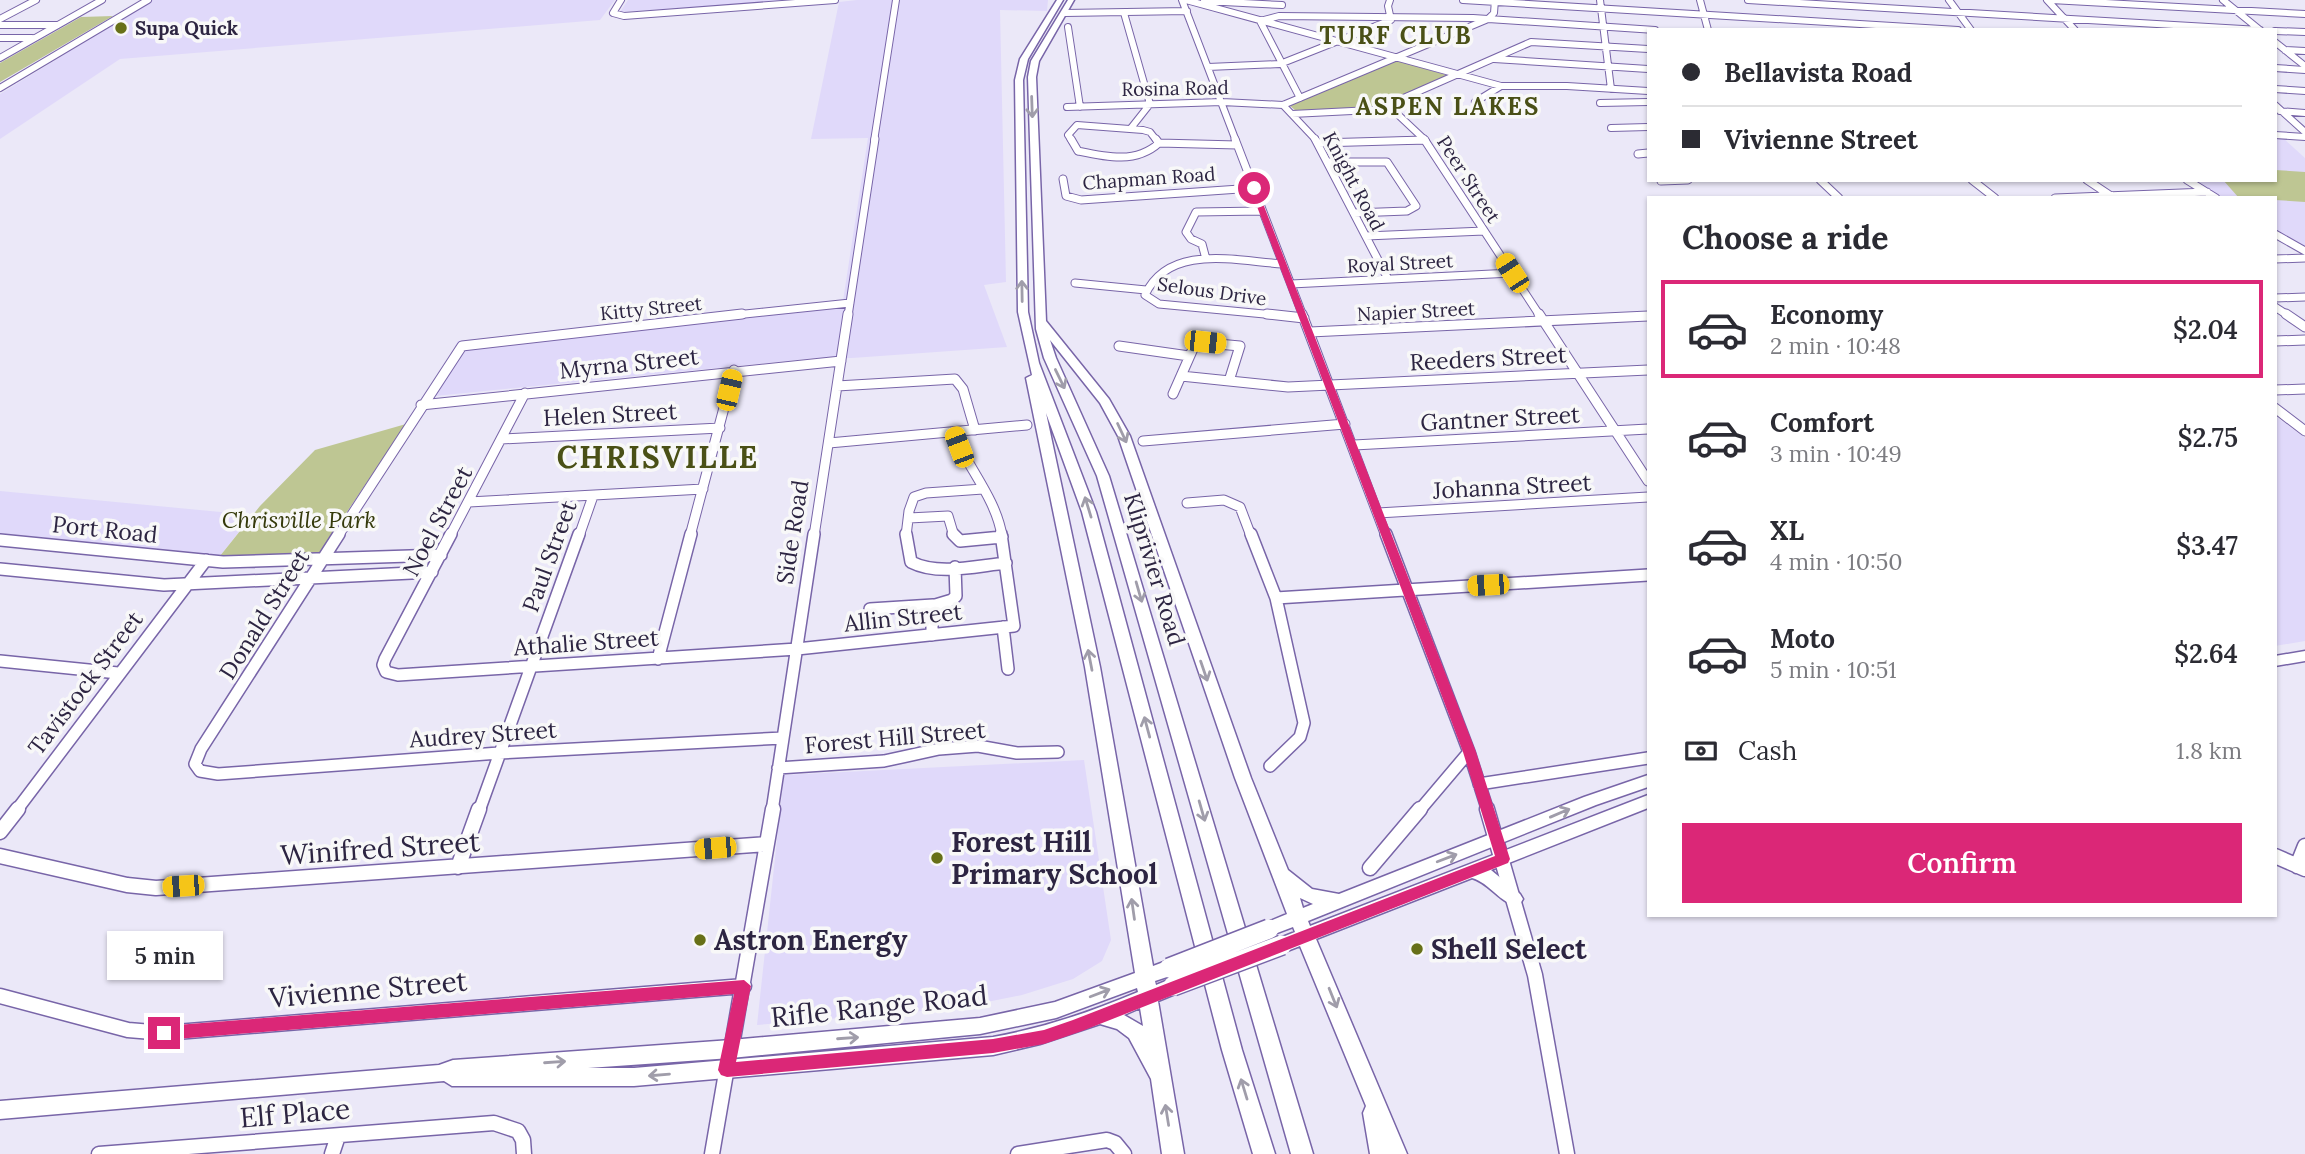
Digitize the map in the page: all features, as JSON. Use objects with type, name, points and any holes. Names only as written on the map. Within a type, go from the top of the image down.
[{"type":"main road","name":"Kliprivier Road","points":[[1066,10],[1035,61],[1032,77],[1039,319],[1045,345],[1103,477],[1124,541],[1302,1154]]},
{"type":"main road","name":"Kliprivier Road","points":[[1066,10],[1024,59],[1019,80],[1023,312],[1033,363],[1089,512],[1233,1051],[1264,1154]]},
{"type":"main road","points":[[1039,319],[1105,402],[1124,436],[1221,719],[1297,916],[1396,1154]]},
{"type":"main road","points":[[1033,363],[1031,376],[1060,502],[1115,787],[1173,1154]]},
{"type":"main road","points":[[2277,659],[2305,654]]},
{"type":"main road","points":[[1497,839],[1647,780]]},
{"type":"main road","points":[[1171,977],[1282,945],[1647,801]]},
{"type":"main road","name":"Rifle Range Road","points":[[439,1074],[451,1077],[601,1079],[993,1046],[1044,1037],[1149,997],[1171,977],[1297,916],[1497,839]]},
{"type":"main road","points":[[1470,870],[1489,876],[1514,899]]},
{"type":"main road","points":[[1281,872],[1299,890],[1312,896],[1328,900],[1346,897]]},
{"type":"main road","name":"Rifle Range Road","points":[[0,1110],[439,1074],[453,1069],[935,1031],[1016,1021],[1056,1010],[1145,976],[1171,977]]},
{"type":"main road","points":[[1101,1016],[1123,1023],[1136,1032],[1153,1068],[1161,1076]]},
{"type":"main road","points":[[818,1040],[818,1062]]},
{"type":"main road","points":[[1367,1084],[1381,1154]]},
{"type":"street","points":[[0,19],[36,0]]},
{"type":"street","points":[[0,58],[102,0]]},
{"type":"street","points":[[0,88],[148,0]]},
{"type":"street","points":[[621,0],[613,12],[615,14],[636,15],[835,0]]},
{"type":"street","name":"Side Road","points":[[712,1154],[744,986],[767,844],[895,0]]},
{"type":"street","points":[[1183,0],[1283,3],[1279,16]]},
{"type":"street","points":[[1183,0],[1501,86],[1647,91]]},
{"type":"street","points":[[1183,0],[1469,752],[1503,859],[1543,1009],[1567,1154]]},
{"type":"street","points":[[1390,0],[1388,6],[1392,17]]},
{"type":"street","points":[[1463,0],[1923,28]]},
{"type":"street","points":[[1600,0],[1611,89]]},
{"type":"street","points":[[1700,0],[1707,28]]},
{"type":"street","points":[[1748,0],[1825,2],[2187,28]]},
{"type":"street","points":[[1949,0],[1969,28]]},
{"type":"street","points":[[2049,0],[2305,14]]},
{"type":"street","points":[[2049,0],[2073,28]]},
{"type":"street","points":[[2079,0],[2104,2]]},
{"type":"street","points":[[2223,0],[2258,28]]},
{"type":"street","points":[[1283,105],[1488,19],[1494,13],[1495,1]]},
{"type":"street","points":[[1204,6],[1225,2]]},
{"type":"street","points":[[1825,2],[1838,28]]},
{"type":"street","points":[[2160,4],[2187,28]]},
{"type":"street","points":[[1080,107],[1066,10],[1187,12]]},
{"type":"street","points":[[1124,13],[1150,104],[1131,128]]},
{"type":"street","points":[[1260,21],[1279,16],[1488,19],[1647,30]]},
{"type":"street","points":[[1208,67],[1280,64],[1386,22],[1392,17]]},
{"type":"street","points":[[1760,18],[1764,27]]},
{"type":"street","points":[[1260,21],[1300,98]]},
{"type":"street","points":[[0,25],[59,24]]},
{"type":"street","points":[[2277,31],[2305,32]]},
{"type":"street","points":[[0,38],[35,38]]},
{"type":"street","points":[[1292,114],[1392,109],[1392,104],[1534,41],[1647,49]]},
{"type":"street","points":[[2277,44],[2305,68]]},
{"type":"street","points":[[2277,49],[2305,51]]},
{"type":"street","points":[[1492,59],[1647,69]]},
{"type":"street","points":[[2277,68],[2305,68]]},
{"type":"street","points":[[1475,102],[1501,86]]},
{"type":"street","points":[[2277,89],[2305,91]]},
{"type":"street","name":"Rosina Road","points":[[1067,107],[1222,102],[1283,105]]},
{"type":"street","points":[[1600,103],[1647,102]]},
{"type":"street","name":"Knight Road","points":[[1283,105],[1319,143],[1388,279]]},
{"type":"street","name":"Peer Street","points":[[1392,109],[1425,140],[1647,479]]},
{"type":"street","points":[[2278,111],[2305,113]]},
{"type":"street","points":[[2278,111],[2305,134]]},
{"type":"street","points":[[1159,142],[1143,156],[1123,157],[1078,151],[1068,135],[1077,125],[1083,124],[1148,131],[1159,142],[1237,145]]},
{"type":"street","points":[[1611,128],[1647,127]]},
{"type":"street","points":[[2277,135],[2305,134]]},
{"type":"street","points":[[1319,143],[1425,140]]},
{"type":"street","points":[[1638,154],[1647,153]]},
{"type":"street","points":[[1329,162],[1387,162],[1416,206],[1407,211],[1354,213]]},
{"type":"street","name":"Chapman Road","points":[[1063,179],[1066,196],[1082,200],[1254,188]]},
{"type":"street","points":[[1822,182],[1837,196]]},
{"type":"street","points":[[1975,182],[1992,196]]},
{"type":"street","points":[[2090,182],[2111,196]]},
{"type":"street","points":[[2190,182],[2213,196]]},
{"type":"street","points":[[1206,190],[1208,210]]},
{"type":"street","points":[[2131,196],[2207,192]]},
{"type":"street","name":"Chapman Road","points":[[1206,259],[1202,245],[1191,239],[1186,232],[1196,212],[1262,211]]},
{"type":"street","points":[[1366,236],[1485,231]]},
{"type":"street","points":[[2277,235],[2305,251]]},
{"type":"street","points":[[2277,259],[2305,258]]},
{"type":"street","name":"Selous Drive","points":[[1283,264],[1206,259],[1178,263],[1164,269],[1146,290],[1146,298],[1159,304],[1304,318]]},
{"type":"street","name":"Royal Street","points":[[1291,284],[1512,273]]},
{"type":"street","points":[[1075,283],[1146,290]]},
{"type":"street","points":[[2277,298],[2305,296]]},
{"type":"street","name":"Kitty Street","points":[[457,349],[482,342],[850,303]]},
{"type":"street","points":[[2277,308],[2305,327]]},
{"type":"street","name":"Napier Street","points":[[1310,332],[1647,316]]},
{"type":"street","points":[[2277,341],[2305,340]]},
{"type":"street","points":[[1173,394],[1196,342],[1240,346],[1229,382]]},
{"type":"street","points":[[1118,346],[1189,356]]},
{"type":"street","name":"Donald Street","points":[[196,759],[457,349]]},
{"type":"street","name":"Myrna Street","points":[[421,405],[734,370],[841,361]]},
{"type":"street","points":[[658,659],[734,370]]},
{"type":"street","name":"Reeders Street","points":[[1181,376],[1288,387],[1647,370]]},
{"type":"street","points":[[837,386],[955,379],[963,389],[975,430]]},
{"type":"street","points":[[2277,390],[2305,388]]},
{"type":"street","name":"Noel Street","points":[[383,665],[525,393]]},
{"type":"street","points":[[2277,409],[2305,430]]},
{"type":"street","points":[[1143,441],[1345,424]]},
{"type":"street","points":[[829,443],[1027,425]]},
{"type":"street","name":"Helen Street","points":[[502,439],[720,428]]},
{"type":"street","name":"Gantner Street","points":[[1354,445],[1647,429]]},
{"type":"street","points":[[954,432],[961,453],[997,511],[1006,563],[1008,669]]},
{"type":"street","points":[[470,502],[703,489]]},
{"type":"street","points":[[983,489],[919,495],[911,500],[906,553],[911,562],[928,568],[1006,563]]},
{"type":"street","name":"Paul Street","points":[[458,867],[593,496]]},
{"type":"street","name":"Johanna Street","points":[[1378,513],[1647,497]]},
{"type":"street","points":[[1187,503],[1224,500],[1240,508],[1276,598],[1304,723],[1300,737],[1270,766]]},
{"type":"street","points":[[909,518],[948,516],[954,537],[960,541],[1002,537]]},
{"type":"street","name":"Port Road","points":[[0,540],[206,560],[321,560],[441,555]]},
{"type":"street","name":"Tavistock Street","points":[[0,832],[206,560]]},
{"type":"street","points":[[870,608],[933,605],[955,597],[955,567]]},
{"type":"street","points":[[0,569],[134,583],[187,584],[432,572]]},
{"type":"street","points":[[1276,598],[1647,575]]},
{"type":"street","points":[[932,635],[933,605]]},
{"type":"street","name":"Allin Street","points":[[797,649],[1009,626]]},
{"type":"street","name":"Athalie Street","points":[[383,665],[386,672],[394,675],[797,649]]},
{"type":"street","points":[[0,661],[118,673]]},
{"type":"street","name":"Audrey Street","points":[[196,759],[195,764],[200,771],[218,774],[499,753],[783,737]]},
{"type":"street","name":"Forest Hill Street","points":[[778,768],[884,761],[925,752],[978,746],[1017,753],[1058,752]]},
{"type":"street","points":[[1370,868],[1469,752]]},
{"type":"street","points":[[1479,784],[1647,758]]},
{"type":"street","name":"Winifred Street","points":[[0,856],[145,888],[767,844]]},
{"type":"street","points":[[2277,857],[2301,868],[2305,846]]},
{"type":"street","name":"Vivienne Street","points":[[0,996],[128,1030],[157,1033],[744,986]]},
{"type":"street","name":"Elf Place","points":[[99,1154],[494,1123],[518,1129],[525,1144],[524,1154]]},
{"type":"street","points":[[332,1154],[338,1136]]},
{"type":"street","points":[[1018,1154],[1074,1144],[1111,1141],[1124,1154]]},
{"type":"shaded area","points":[[153,0],[615,0],[600,20],[120,59],[0,139],[0,94]]},
{"type":"shaded area","points":[[628,0],[808,0],[620,12]]},
{"type":"shaded area","points":[[1048,0],[1047,11],[1000,10],[1006,282],[984,285],[1007,347],[816,358],[426,397],[458,341],[843,301],[868,138],[811,139],[839,2]]},
{"type":"shaded area","points":[[2277,137],[2283,138],[2305,158],[2305,248],[2277,231],[2277,196],[2220,196],[2198,182],[2277,182]]},
{"type":"shaded area","points":[[2277,417],[2305,438],[2305,641],[2277,646]]},
{"type":"shaded area","points":[[0,491],[252,515],[220,556],[0,533]]},
{"type":"shaded area","name":"Forest Hill Primary School","points":[[1084,760],[1111,940],[1102,961],[1073,979],[1022,995],[957,1008],[757,1025],[784,775]]},
{"type":"green space","points":[[113,16],[0,82],[0,63],[81,17]]},
{"type":"green space","points":[[1396,60],[1450,76],[1381,107],[1296,111],[1289,105]]},
{"type":"green space","points":[[2277,170],[2305,172],[2305,202],[2277,200],[2277,196],[2237,196],[2225,182],[2277,182]]},
{"type":"green space","name":"Chrisville Park","points":[[406,424],[320,552],[314,555],[220,556],[260,506],[315,450]]},
{"type":"place","name":"Supa Quick","points":[[121,28]]},
{"type":"place","name":"Forest Hill Primary School","points":[[937,858]]},
{"type":"place","name":"Astron Energy","points":[[700,940]]},
{"type":"place","name":"Shell Select","points":[[1417,949]]},
{"type":"district","name":"TURF CLUB","points":[[1396,35]]},
{"type":"district","name":"ASPEN LAKES","points":[[1448,106]]},
{"type":"district","name":"CHRISVILLE","points":[[658,457]]},
{"type":"route","points":[[164,1033],[744,986],[727,1070],[993,1046],[1044,1037],[1076,1026],[1503,859],[1469,752],[1254,188]]}]
